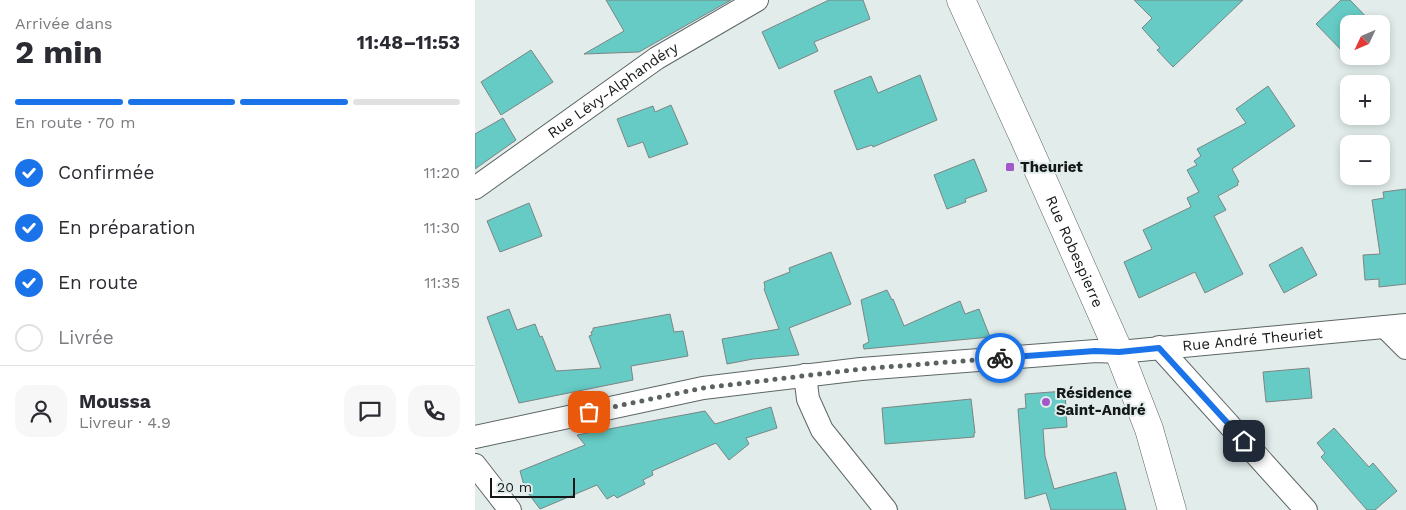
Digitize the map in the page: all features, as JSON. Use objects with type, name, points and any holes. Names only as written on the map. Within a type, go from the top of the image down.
[{"type":"street","name":"Rue Lévy-Alphandéry","points":[[475,188],[657,58],[757,0]]},
{"type":"street","name":"Rue Robespierre","points":[[961,0],[1119,352],[1149,429],[1173,510]]},
{"type":"street","name":"Rue André Theuriet","points":[[475,437],[703,388],[861,369],[1095,351],[1119,352],[1395,326]]},
{"type":"street","points":[[1395,326],[1406,348]]},
{"type":"street","points":[[1159,348],[1306,510]]},
{"type":"street","points":[[805,376],[808,399],[822,430],[886,510]]},
{"type":"street","points":[[475,465],[510,510]]},
{"type":"building","points":[[606,0],[731,0],[639,52],[584,54],[624,31]]},
{"type":"building","points":[[829,0],[863,0],[870,19],[814,42],[818,51],[779,69],[762,32]]},
{"type":"building","points":[[1134,0],[1243,0],[1173,67],[1157,50],[1160,48],[1142,28],[1152,18]]},
{"type":"building","points":[[1341,0],[1350,0],[1364,15],[1340,15],[1340,49],[1316,24]]},
{"type":"building","points":[[531,50],[553,82],[501,115],[481,82]]},
{"type":"building","points":[[920,75],[937,120],[873,147],[872,145],[857,150],[834,91],[871,76],[878,93]]},
{"type":"building","points":[[1268,86],[1295,126],[1232,169],[1239,182],[1237,183],[1238,185],[1218,196],[1226,210],[1214,216],[1243,274],[1205,293],[1195,272],[1139,298],[1124,262],[1152,249],[1143,230],[1191,207],[1187,198],[1199,192],[1187,170],[1197,165],[1194,161],[1201,156],[1197,149],[1246,123],[1236,109]]},
{"type":"building","points":[[671,105],[688,144],[649,158],[643,142],[628,147],[617,119],[653,106],[655,112]]},
{"type":"building","points":[[503,118],[516,140],[475,169],[475,134]]},
{"type":"building","points":[[974,159],[987,191],[965,199],[966,202],[947,209],[934,175]]},
{"type":"building","points":[[1406,189],[1406,284],[1379,287],[1379,279],[1365,280],[1363,255],[1380,254],[1372,200],[1384,198],[1383,192]]},
{"type":"building","points":[[529,203],[542,236],[500,252],[487,221]]},
{"type":"building","points":[[1302,247],[1317,275],[1284,293],[1269,265]]},
{"type":"building","points":[[831,252],[851,304],[789,328],[799,355],[753,359],[727,364],[722,339],[779,329],[764,289],[764,282],[790,272],[789,268]]},
{"type":"building","points":[[887,290],[893,299],[904,326],[960,301],[965,314],[979,309],[990,337],[864,349],[863,345],[869,342],[861,300]]},
{"type":"building","points":[[509,309],[517,330],[535,324],[556,371],[601,368],[589,336],[592,335],[593,328],[670,314],[674,332],[683,331],[688,356],[631,366],[633,380],[519,403],[487,317]]},
{"type":"building","points":[[1309,368],[1312,398],[1266,402],[1263,372]]},
{"type":"building","points":[[1065,391],[1067,427],[1043,429],[1045,456],[1054,489],[1116,472],[1126,510],[1051,510],[1046,493],[1025,499],[1018,409],[1026,408],[1025,394]]},
{"type":"building","points":[[971,399],[974,437],[885,444],[882,408]]},
{"type":"building","points":[[771,407],[777,428],[746,438],[749,444],[729,460],[716,443],[652,471],[653,475],[643,480],[645,484],[617,498],[614,495],[607,499],[597,485],[540,509],[525,489],[520,471],[585,445],[577,435],[705,411],[715,424]]},
{"type":"building","points":[[1334,428],[1369,467],[1373,463],[1397,491],[1375,510],[1367,510],[1321,457],[1325,453],[1317,443]]},
{"type":"way so far","points":[[589,412],[703,388],[861,369],[1000,358]]},
{"type":"place","name":"Theuriet","points":[[1010,167]]},
{"type":"place","name":"Résidence Saint-André","points":[[1046,402]]},
{"type":"route","points":[[1000,358],[1159,348],[1244,441]]}]
